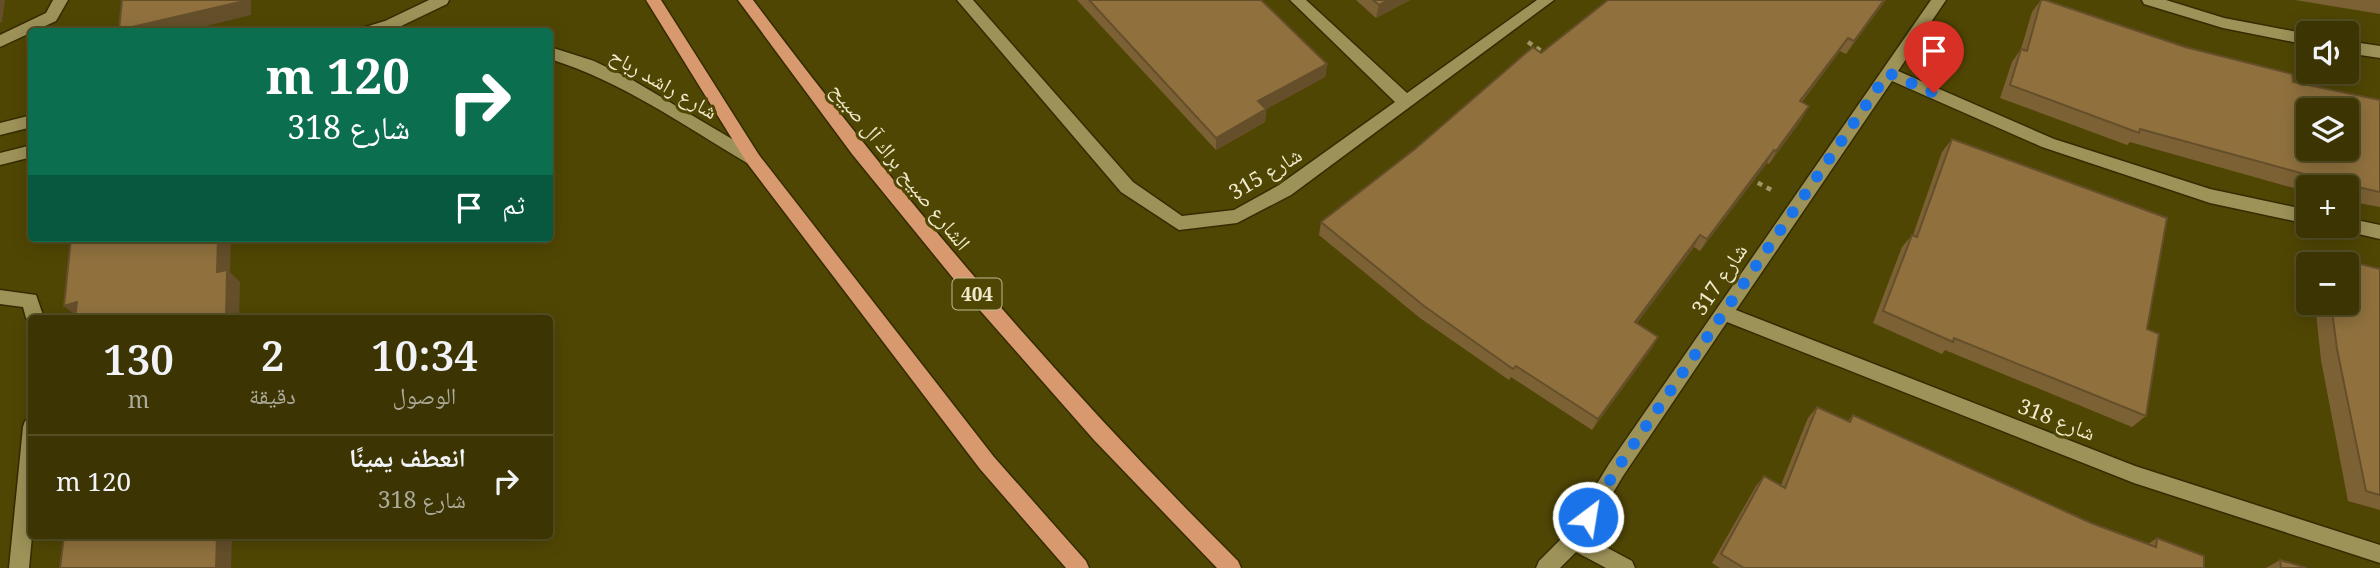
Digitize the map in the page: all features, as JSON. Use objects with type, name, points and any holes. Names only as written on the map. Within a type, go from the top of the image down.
[{"type":"main road","points":[[653,0],[753,159],[988,463],[1079,568]]},
{"type":"main road","name":"الشارع صبيح براك آل صبيح","points":[[745,0],[809,88],[956,271],[1149,487],[1231,568]]},
{"type":"street","points":[[0,41],[51,17],[61,0]]},
{"type":"street","points":[[378,28],[410,17],[442,0]]},
{"type":"street","name":"شارع 315","points":[[964,0],[1127,187],[1180,223],[1237,216],[1285,190],[1547,0]]},
{"type":"street","points":[[1297,0],[1405,101]]},
{"type":"street","name":"شارع 317","points":[[1546,568],[1574,540],[1616,470],[1939,0]]},
{"type":"street","points":[[2149,0],[2223,23],[2296,38]]},
{"type":"street","points":[[2359,49],[2380,52]]},
{"type":"street","name":"شارع راشد رباح","points":[[553,54],[589,65],[623,82],[753,159]]},
{"type":"street","points":[[1888,73],[2048,143],[2210,197],[2296,215]]},
{"type":"street","points":[[0,129],[28,122]]},
{"type":"street","points":[[0,159],[28,152]]},
{"type":"street","points":[[2359,228],[2380,232]]},
{"type":"street","points":[[0,297],[30,300],[34,315]]},
{"type":"street","name":"شارع 318","points":[[1723,313],[2134,474],[2380,554]]},
{"type":"street","points":[[19,568],[28,470]]},
{"type":"street","points":[[1574,540],[1625,568]]},
{"type":"path","points":[[1507,28],[1551,57]]},
{"type":"path","points":[[1740,173],[1797,204]]},
{"type":"building","points":[[122,0],[240,0],[240,2],[119,28]]},
{"type":"building","points":[[1089,0],[1261,0],[1327,64],[1258,101],[1266,109],[1216,138]]},
{"type":"building","points":[[1373,0],[1388,0],[1379,5]]},
{"type":"building","points":[[1608,0],[1884,0],[1854,41],[1848,38],[1800,101],[1809,106],[1776,151],[1774,150],[1707,239],[1700,235],[1635,322],[1658,337],[1598,419],[1516,366],[1513,369],[1424,306],[1321,222],[1415,149],[1533,47],[1541,53]]},
{"type":"building","points":[[2041,0],[2045,0],[2185,47],[2292,74],[2296,84],[2380,100],[2380,192],[2359,187],[2359,175],[2308,175],[2140,129],[2139,133],[2010,85],[2021,49],[2027,51]]},
{"type":"building","points":[[1952,139],[2167,218],[2147,329],[2159,334],[2146,416],[1954,338],[1953,342],[1883,311],[1912,235],[1917,237]]},
{"type":"building","points":[[71,242],[218,242],[217,272],[227,270],[226,315],[75,315],[77,302],[64,306]]},
{"type":"building","points":[[2359,264],[2380,269],[2380,495],[2366,491],[2333,315],[2359,315]]},
{"type":"building","points":[[1817,407],[1850,422],[1853,415],[2091,523],[2156,547],[2157,538],[2204,556],[2204,568],[1744,568],[1721,554],[1764,476],[1785,488]]},
{"type":"building","points":[[64,539],[217,539],[216,568],[60,568]]},
{"type":"building","points":[[2280,560],[2307,568],[2281,568]]},
{"type":"route","points":[[1588,517],[1616,470],[1888,73],[1934,93]]}]
